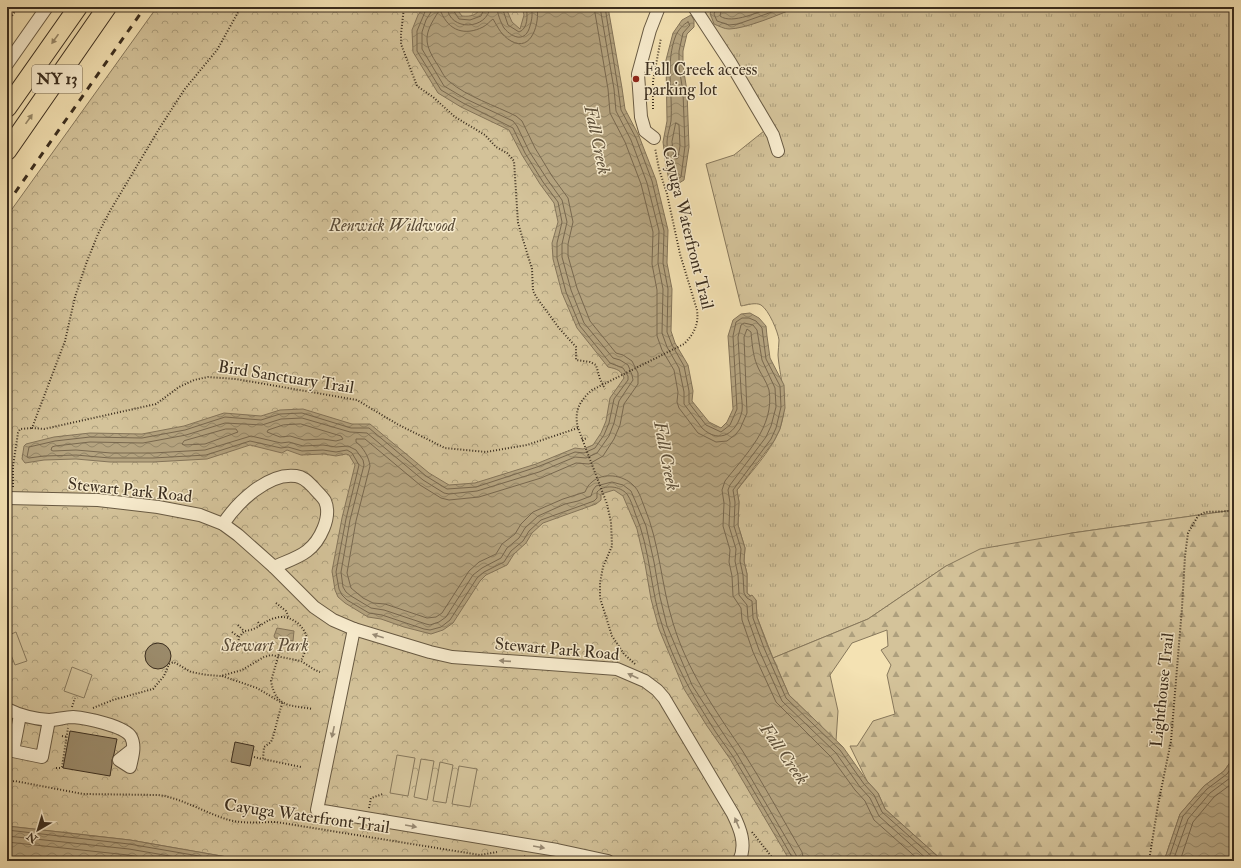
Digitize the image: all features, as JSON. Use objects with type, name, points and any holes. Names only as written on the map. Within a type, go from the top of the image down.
[{"type":"highway","name":"NY 13","points":[[7,108],[78,7]]},
{"type":"highway","name":"NY 13","points":[[7,151],[107,7]]},
{"type":"street","points":[[7,64],[47,7]]},
{"type":"street","points":[[654,138],[645,131],[641,117],[638,74],[643,52],[659,7]]},
{"type":"street","points":[[694,7],[730,62],[773,135],[778,151]]},
{"type":"street","points":[[223,524],[238,505],[260,487],[286,475],[298,476],[306,480],[325,501],[327,512],[321,534],[307,551],[274,567]]},
{"type":"street","name":"Stewart Park Road","points":[[10,498],[98,500],[158,506],[200,515],[223,524],[238,535],[274,567],[314,607],[333,620],[354,629],[430,652],[452,657],[617,669],[645,681],[664,698],[733,814],[742,837],[742,856],[740,861]]},
{"type":"street","points":[[354,629],[317,810],[557,850],[608,861]]},
{"type":"street","points":[[7,709],[20,714],[49,720],[72,717],[105,724],[124,731],[130,735],[133,742],[133,749]]},
{"type":"street","points":[[20,714],[13,751],[42,757],[49,720]]},
{"type":"path","points":[[7,23],[18,7]]},
{"type":"path","points":[[32,428],[65,341],[75,297],[98,234],[159,129],[184,90],[217,50],[241,7]]},
{"type":"path","points":[[404,7],[401,44],[417,86],[433,97],[455,117],[485,135],[496,147],[507,153],[514,161],[518,223],[532,269],[533,291],[565,336],[576,347],[576,360],[590,362],[596,365],[605,389]]},
{"type":"path","points":[[653,113],[653,81],[662,32]]},
{"type":"path","name":"Cayuga Waterfront Trail","points":[[607,504],[578,428],[576,420],[580,403],[592,390],[684,344],[692,336],[696,329],[698,319],[697,310],[680,254],[668,194],[659,169],[654,138]]},
{"type":"path","name":"Bird Sanctuary Trail","points":[[10,498],[13,466],[18,433],[20,429],[44,429],[156,404],[179,387],[194,380],[208,377],[236,379],[357,400],[397,424],[445,448],[486,452],[527,446],[578,428]]},
{"type":"path","points":[[582,440],[587,438]]},
{"type":"path","name":"Lighthouse Trail","points":[[1149,861],[1171,740],[1188,533],[1198,516],[1205,512],[1234,511]]},
{"type":"path","points":[[276,603],[286,611],[289,618]]},
{"type":"path","points":[[238,625],[244,631],[251,631],[273,618],[281,616],[289,618],[297,623],[306,635],[307,644],[301,661]]},
{"type":"path","points":[[258,622],[261,626]]},
{"type":"path","points":[[236,652],[239,637],[244,631]]},
{"type":"path","points":[[232,632],[239,637]]},
{"type":"path","points":[[282,703],[278,699],[271,681],[283,640]]},
{"type":"path","points":[[221,676],[242,670],[264,657],[271,655],[301,661],[320,672]]},
{"type":"path","points":[[92,709],[113,700],[153,689],[164,676],[169,664],[174,662],[191,672],[221,676],[257,688],[282,703],[313,709]]},
{"type":"path","points":[[263,759],[264,747],[271,742],[282,703]]},
{"type":"path","points":[[56,768],[62,767],[69,723],[72,717]]},
{"type":"path","points":[[62,736],[67,737]]},
{"type":"path","points":[[254,757],[301,767]]},
{"type":"path","name":"Cayuga Waterfront Trail","points":[[7,782],[15,781],[83,794],[169,796],[204,811],[230,820],[245,823],[276,822],[480,855],[501,851]]},
{"type":"path","points":[[369,810],[371,798],[383,794]]},
{"type":"path","points":[[750,828],[775,861]]},
{"type":"path","points":[[522,856],[532,861]]},
{"type":"green space","points":[[157,7],[575,7],[663,448],[865,861],[250,861],[130,840],[7,826],[7,216]]},
{"type":"green space","points":[[1234,7],[1234,510],[1072,533],[946,566],[868,619],[773,658],[757,617],[756,600],[747,593],[747,574],[744,561],[745,548],[738,525],[739,502],[737,490],[771,447],[782,421],[784,402],[778,355],[779,340],[773,321],[761,305],[751,304],[741,306],[706,164],[734,155],[769,127],[703,8]]},
{"type":"green space","points":[[1234,510],[1234,757],[1224,771],[1204,786],[1180,814],[1164,861],[943,861],[885,809],[878,793],[867,781],[850,746],[857,746],[873,721],[895,714],[887,675],[891,665],[881,650],[888,646],[887,630],[852,643],[830,675],[838,711],[836,741],[789,695],[773,658],[868,619],[946,566],[980,549],[1072,533]]},
{"type":"green space","points":[[16,632],[27,661],[15,665],[7,645],[7,636]]},
{"type":"green space","points":[[72,667],[92,675],[84,698],[64,691]]},
{"type":"green space","points":[[397,755],[415,758],[408,796],[390,793]]},
{"type":"green space","points":[[421,759],[434,761],[427,800],[414,797]]},
{"type":"green space","points":[[440,762],[453,765],[446,803],[433,801]]},
{"type":"green space","points":[[459,766],[477,769],[470,807],[452,804]]},
{"type":"water","name":"Fall Creek","points":[[424,7],[455,7],[462,16],[471,16],[476,14],[482,7],[506,8],[512,22],[520,29],[524,15],[522,7],[608,7],[625,109],[639,136],[656,180],[668,230],[667,263],[672,289],[671,331],[675,343],[688,365],[693,391],[692,401],[709,422],[721,428],[727,422],[733,409],[728,336],[733,320],[741,314],[750,313],[759,318],[766,326],[770,358],[784,385],[785,408],[780,429],[774,441],[737,490],[739,502],[738,525],[745,548],[744,561],[747,574],[747,593],[750,596],[752,595],[756,600],[757,617],[768,647],[789,695],[843,747],[867,781],[878,793],[885,809],[943,861],[790,861],[730,759],[684,689],[659,629],[651,599],[637,529],[623,496],[614,490],[601,494],[601,500],[596,504],[543,523],[532,533],[526,543],[514,554],[507,565],[486,575],[480,581],[453,623],[443,630],[431,634],[381,619],[368,617],[338,597],[335,590],[332,571],[342,518],[355,465],[349,455],[301,455],[287,450],[282,453],[250,445],[207,459],[153,462],[110,462],[76,459],[44,460],[25,463],[22,459],[24,446],[26,444],[54,437],[90,433],[142,434],[184,426],[224,413],[261,416],[280,410],[303,409],[352,424],[370,424],[429,473],[449,485],[475,483],[536,464],[575,448],[583,449],[593,445],[601,433],[606,421],[610,398],[624,378],[622,373],[618,370],[608,367],[577,328],[562,293],[553,259],[552,243],[558,222],[554,203],[522,155],[509,130],[461,107],[438,93],[413,52],[412,30],[418,15]]},
{"type":"water","points":[[716,7],[797,7],[744,27],[729,29],[714,24],[710,13]]},
{"type":"water","points":[[691,15],[694,20],[694,27],[687,34],[683,51],[683,66],[687,91],[689,147],[684,180],[676,185],[669,180],[663,142],[667,121],[666,60],[673,33],[682,20]]},
{"type":"water","points":[[277,628],[294,631],[293,641],[275,638],[274,636]]},
{"type":"water","points":[[1234,757],[1234,861],[1164,861],[1180,814],[1204,786],[1224,771]]},
{"type":"water","points":[[7,826],[130,840],[250,861],[7,861]]},
{"type":"building","points":[[158,643],[167,647],[171,656],[167,665],[158,669],[149,665],[145,656],[149,647]]},
{"type":"building","points":[[70,731],[117,739],[110,776],[63,768]]},
{"type":"building","points":[[235,742],[254,746],[250,766],[231,762]]},
{"type":"railway","points":[[7,204],[145,7]]},
{"type":"place","name":"Fall Creek access parking lot","points":[[636,79]]},
{"type":"park label","name":"Renwick Wildwood","points":[[392,225]]},
{"type":"park label","name":"Stewart Park","points":[[265,645]]}]
